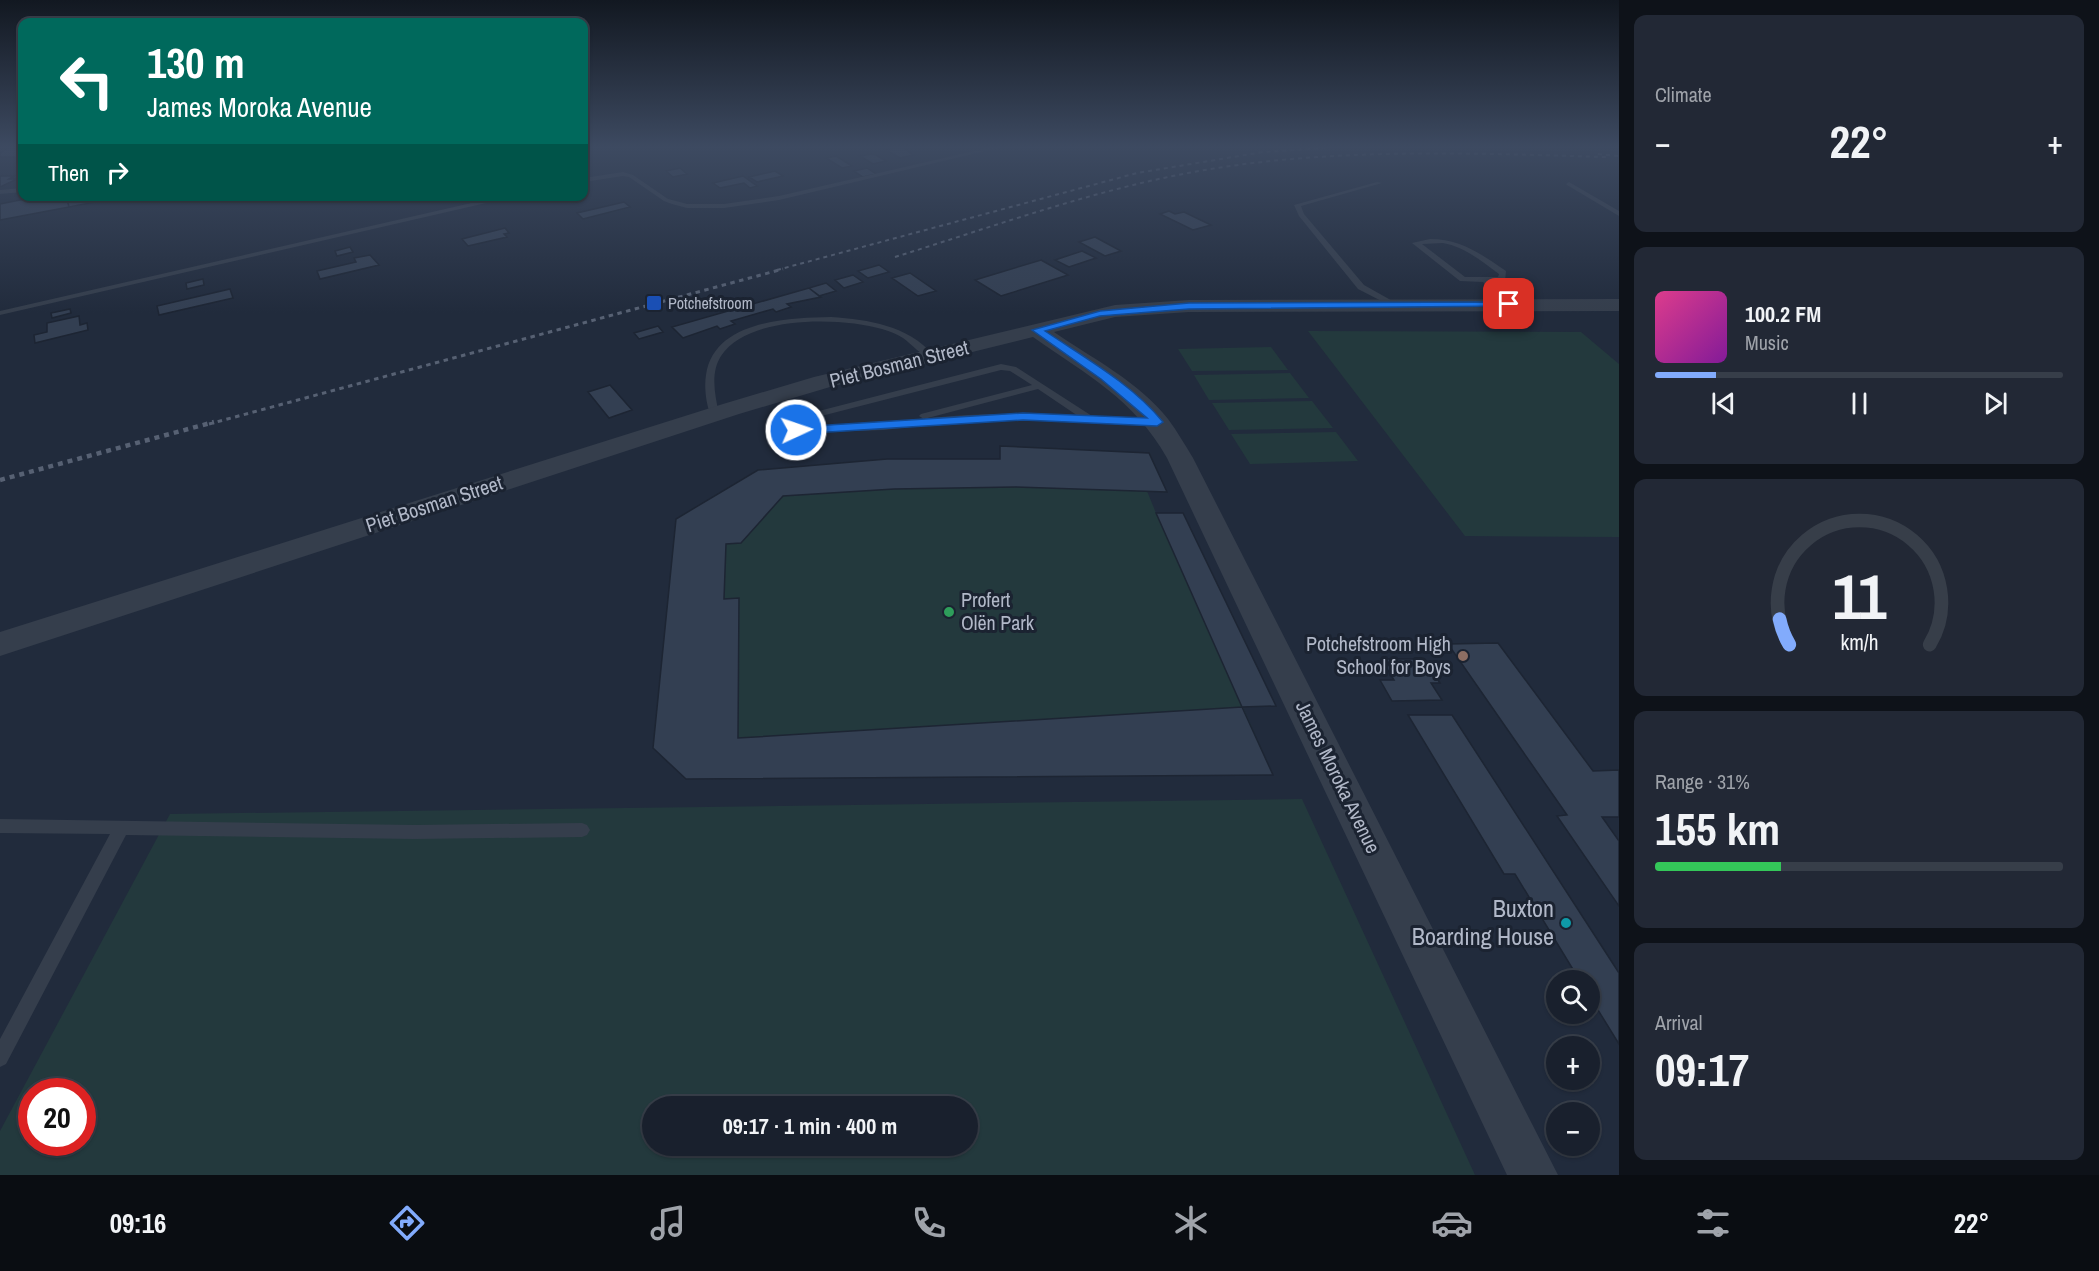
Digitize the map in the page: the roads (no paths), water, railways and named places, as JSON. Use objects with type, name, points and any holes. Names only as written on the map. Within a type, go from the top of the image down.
[{"type":"street","name":"Piet Bosman Street","points":[[0,644],[714,414],[822,382],[1100,314],[1151,308],[1619,305]]},
{"type":"street","name":"James Moroka Avenue","points":[[1037,330],[1105,376],[1138,403],[1157,422],[1180,458],[1533,1175]]},
{"type":"lane","points":[[0,313],[483,203]]},
{"type":"lane","points":[[674,203],[687,206],[724,206],[746,203]]},
{"type":"lane","points":[[1305,203],[1297,205],[1301,215],[1361,287],[1393,305]]},
{"type":"lane","points":[[1600,203],[1619,214]]},
{"type":"lane","points":[[1485,280],[1502,279],[1503,273],[1459,243],[1447,240],[1416,243],[1463,279],[1485,280],[1509,304]]},
{"type":"lane","points":[[714,414],[708,378],[716,355],[726,342],[750,330],[794,319],[852,320],[902,333],[930,355]]},
{"type":"lane","points":[[1090,420],[1013,369],[1001,367],[788,422],[781,427],[785,430],[796,430],[884,427],[953,419],[1023,416],[1090,420],[1157,422]]},
{"type":"lane","points":[[884,427],[1039,386]]},
{"type":"lane","points":[[0,826],[415,831],[582,830]]},
{"type":"lane","points":[[0,1058],[122,827]]},
{"type":"railway","points":[[777,270],[1026,203]]},
{"type":"railway","points":[[895,257],[1069,203]]},
{"type":"railway","points":[[209,424],[783,269]]},
{"type":"railway","points":[[0,480],[214,422]]},
{"type":"place","name":"Potchefstroom","points":[[654,303]]},
{"type":"place","name":"Profert Olën Park","points":[[949,612]]},
{"type":"place","name":"Potchefstroom High School for Boys","points":[[1463,656]]},
{"type":"place","name":"Buxton Boarding House","points":[[1566,923]]}]
